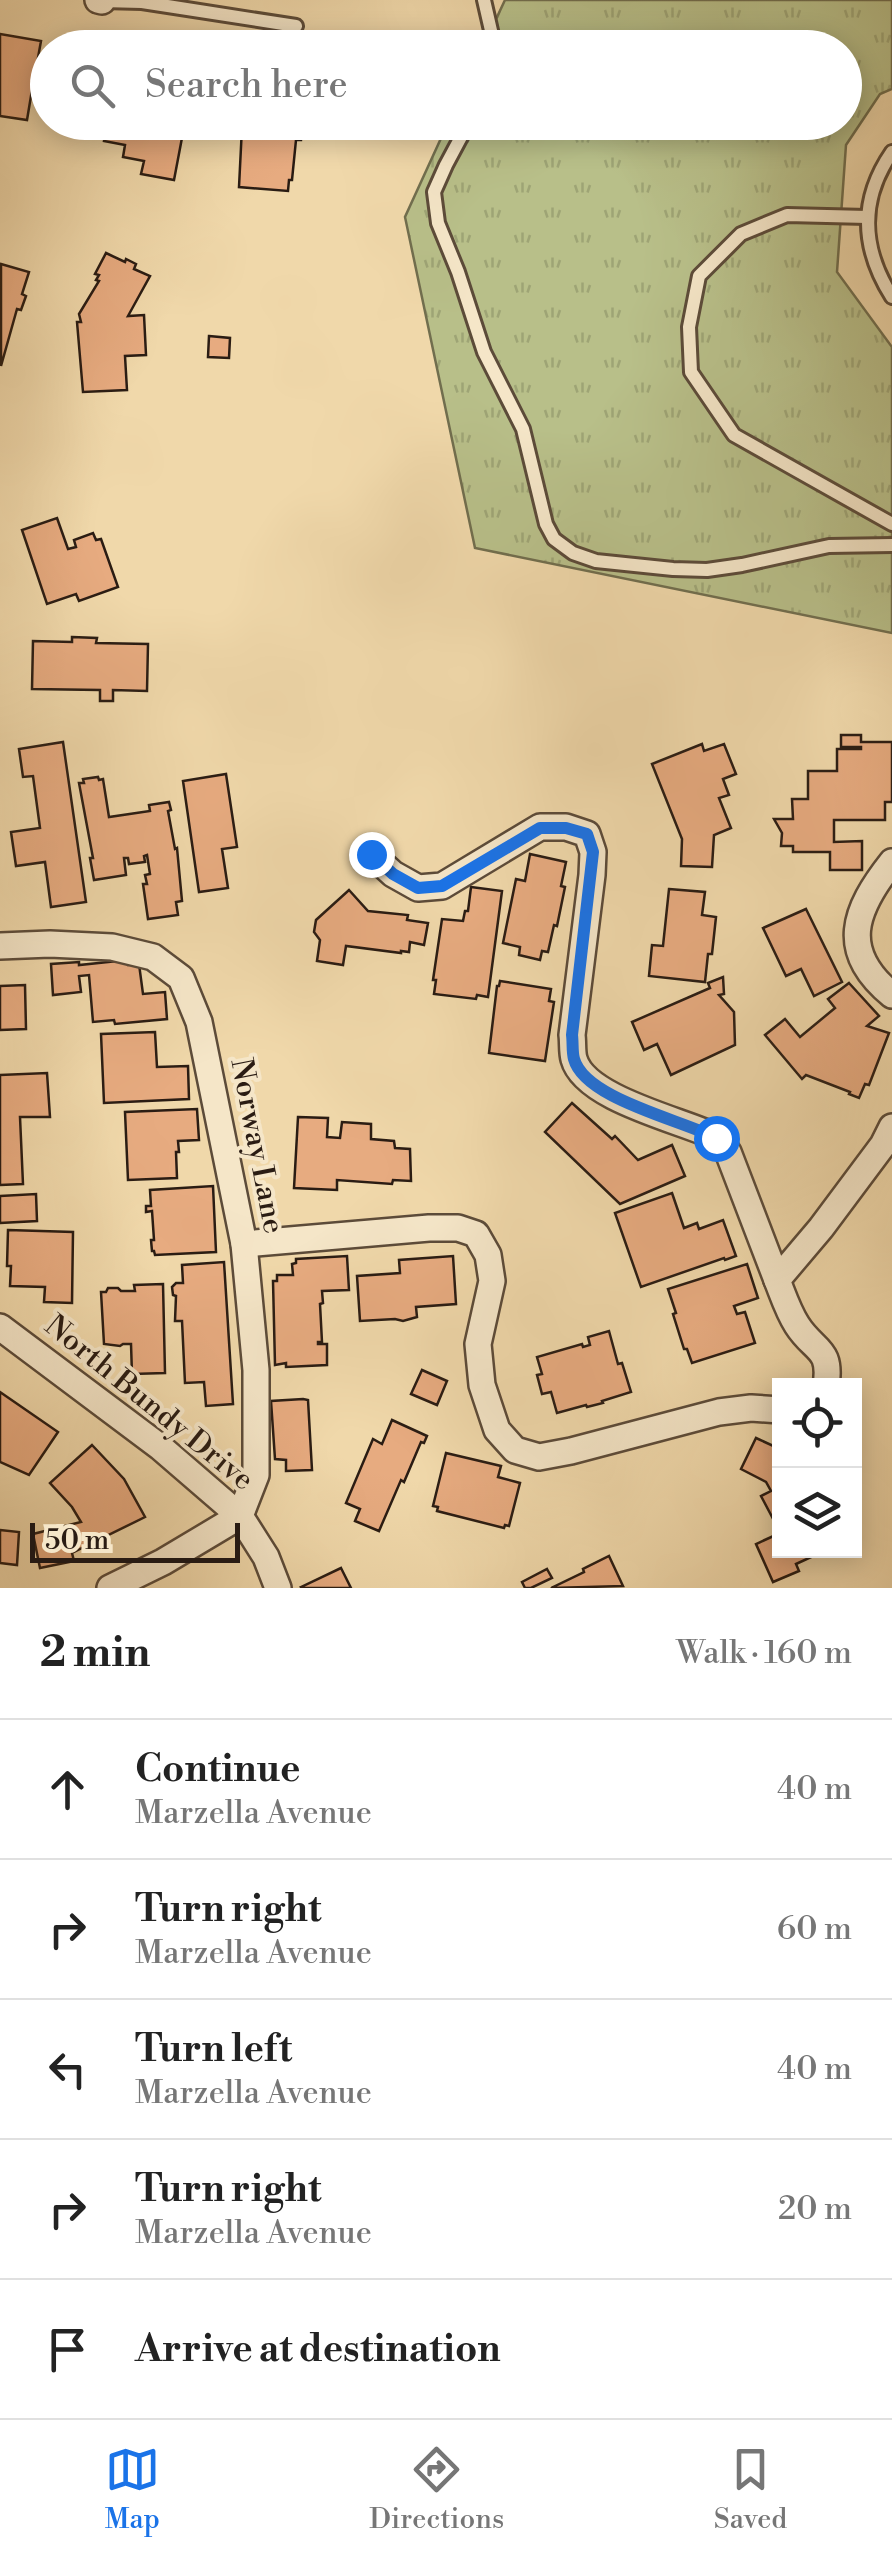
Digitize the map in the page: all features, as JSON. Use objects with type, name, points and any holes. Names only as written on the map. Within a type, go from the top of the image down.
[{"type":"street","points":[[371,854],[393,874],[418,888],[442,886],[540,828],[566,828],[587,834],[593,852],[572,1035],[574,1062],[588,1080],[609,1094],[698,1128],[716,1138],[728,1152],[794,1322],[823,1353],[829,1368],[827,1378]]},
{"type":"street","points":[[892,862],[873,886],[858,915],[858,951],[876,982],[892,995]]},
{"type":"street","name":"Norway Lane","points":[[0,946],[112,948],[153,957],[181,978],[199,1022],[244,1244],[256,1370],[256,1475],[240,1516]]},
{"type":"street","points":[[777,1280],[821,1228],[892,1127]]},
{"type":"street","points":[[244,1244],[429,1228],[458,1228],[476,1234],[488,1254],[492,1280],[478,1344],[482,1385],[497,1430],[515,1450],[538,1456],[571,1451],[719,1412],[772,1409]]},
{"type":"street","name":"North Bundy Drive","points":[[0,1327],[160,1447],[240,1516],[266,1557],[278,1588]]},
{"type":"street","points":[[110,1588],[240,1516]]},
{"type":"lane","points":[[100,0],[142,2],[296,26]]},
{"type":"lane","points":[[484,0],[491,30]]},
{"type":"lane","points":[[460,140],[434,192],[438,223],[484,352],[523,429],[546,524],[554,539],[573,553],[596,560],[674,570],[742,565],[829,546],[892,545]]},
{"type":"lane","points":[[892,152],[872,192],[868,217],[869,245],[892,297]]},
{"type":"lane","points":[[868,217],[787,214],[740,234],[699,276],[689,327],[691,372],[734,434],[892,524]]},
{"type":"green space","points":[[505,0],[892,0],[892,89],[880,94],[862,121],[862,30],[491,30]]},
{"type":"green space","points":[[440,140],[849,140],[837,272],[892,347],[892,633],[475,548],[405,217]]},
{"type":"building","points":[[0,34],[30,39],[27,120],[0,116]]},
{"type":"building","points":[[182,140],[174,180],[141,174],[144,161],[123,157],[125,145],[104,141]]},
{"type":"building","points":[[241,140],[296,140],[288,191],[239,187]]},
{"type":"building","points":[[106,253],[136,264],[134,269],[150,276],[128,316],[144,315],[146,355],[125,356],[127,390],[83,392],[77,322],[81,322],[79,314],[99,281],[95,274]]},
{"type":"building","points":[[1,264],[29,272],[22,294],[26,296],[21,310],[17,309],[1,366]]},
{"type":"building","points":[[209,336],[230,338],[229,358],[208,357]]},
{"type":"building","points":[[57,518],[68,549],[76,547],[74,540],[93,533],[96,540],[101,539],[118,587],[79,601],[76,594],[47,604],[22,530]]},
{"type":"building","points":[[72,637],[97,638],[96,643],[148,644],[147,691],[113,690],[113,701],[100,701],[100,690],[32,689],[33,641],[72,642]]},
{"type":"building","points":[[841,735],[861,735],[861,742],[892,742],[892,802],[885,802],[885,820],[834,820],[834,842],[862,841],[862,870],[830,870],[830,852],[793,852],[793,846],[781,846],[782,833],[774,819],[793,819],[792,799],[808,799],[808,771],[837,771],[837,749],[861,749],[841,747]]},
{"type":"building","points":[[63,742],[86,902],[51,907],[45,862],[16,866],[11,832],[40,828],[33,776],[23,777],[19,749]]},
{"type":"building","points":[[702,744],[704,751],[724,744],[736,774],[723,779],[729,795],[719,798],[731,828],[714,835],[712,867],[681,866],[682,839],[652,764]]},
{"type":"building","points":[[226,774],[237,847],[222,849],[228,888],[199,892],[183,781]]},
{"type":"building","points":[[103,779],[109,817],[150,811],[149,805],[169,802],[182,901],[176,902],[178,915],[148,919],[143,884],[147,884],[145,875],[150,874],[147,855],[145,862],[129,864],[128,858],[124,858],[126,875],[94,880],[79,783]]},
{"type":"building","points":[[530,854],[566,862],[557,926],[554,925],[548,952],[542,951],[540,960],[519,955],[520,947],[503,943],[516,879],[525,881]]},
{"type":"building","points":[[471,887],[502,891],[488,997],[434,994],[442,919],[463,921]]},
{"type":"building","points":[[669,889],[705,892],[702,915],[716,917],[705,982],[649,976],[652,945],[663,946]]},
{"type":"building","points":[[349,890],[368,911],[408,915],[407,920],[428,923],[424,945],[410,942],[409,952],[401,953],[346,946],[343,965],[317,961],[320,940],[314,932],[316,920]]},
{"type":"building","points":[[806,909],[842,982],[814,996],[801,969],[786,976],[763,928]]},
{"type":"building","points":[[127,960],[128,965],[139,964],[143,994],[165,992],[167,1019],[93,1022],[89,975],[79,976],[81,992],[53,995],[51,964]]},
{"type":"building","points":[[723,977],[724,994],[719,995],[734,1012],[735,1045],[671,1075],[657,1044],[644,1050],[632,1022],[710,988],[708,983]]},
{"type":"building","points":[[500,981],[551,989],[549,1001],[554,1002],[545,1061],[489,1053]]},
{"type":"building","points":[[849,983],[879,1016],[867,1026],[889,1033],[869,1085],[865,1084],[859,1098],[806,1075],[802,1079],[765,1035],[785,1019],[800,1037],[835,1008],[828,999]]},
{"type":"building","points":[[25,985],[26,1029],[0,1030],[0,986]]},
{"type":"building","points":[[155,1032],[157,1067],[188,1066],[189,1099],[104,1103],[101,1034]]},
{"type":"building","points":[[47,1073],[50,1117],[20,1117],[23,1184],[0,1185],[0,1075]]},
{"type":"building","points":[[572,1103],[612,1139],[615,1136],[638,1160],[672,1145],[685,1176],[620,1204],[545,1132]]},
{"type":"building","points":[[197,1109],[199,1140],[178,1141],[177,1178],[128,1180],[125,1112]]},
{"type":"building","points":[[298,1117],[328,1118],[327,1137],[340,1138],[342,1122],[371,1124],[371,1139],[394,1141],[395,1148],[410,1149],[411,1181],[393,1180],[392,1184],[337,1180],[337,1190],[294,1188]]},
{"type":"building","points":[[213,1186],[216,1252],[155,1255],[152,1211],[146,1212],[146,1206],[151,1206],[150,1190]]},
{"type":"building","points":[[672,1193],[684,1228],[697,1223],[699,1229],[723,1220],[736,1256],[641,1287],[615,1213]]},
{"type":"building","points":[[36,1194],[37,1221],[0,1223],[0,1196]]},
{"type":"building","points":[[8,1230],[73,1232],[72,1303],[44,1302],[45,1287],[10,1286]]},
{"type":"building","points":[[347,1256],[349,1290],[322,1291],[322,1342],[318,1344],[327,1344],[327,1365],[275,1365],[273,1281],[277,1281],[277,1275],[293,1275],[292,1264],[296,1259]]},
{"type":"building","points":[[453,1256],[456,1304],[416,1307],[417,1317],[403,1321],[360,1321],[357,1276],[400,1273],[399,1260]]},
{"type":"building","points":[[224,1262],[233,1404],[206,1406],[204,1382],[185,1383],[182,1321],[175,1321],[176,1296],[172,1287],[183,1283],[182,1265]]},
{"type":"building","points":[[747,1264],[758,1298],[734,1306],[737,1314],[745,1312],[755,1343],[692,1363],[684,1349],[668,1289]]},
{"type":"building","points":[[163,1284],[165,1373],[132,1374],[131,1344],[104,1344],[101,1292],[108,1288],[135,1291],[134,1285]]},
{"type":"building","points":[[609,1331],[631,1392],[557,1413],[551,1392],[542,1394],[537,1357],[590,1345],[588,1337]]},
{"type":"building","points":[[422,1370],[447,1381],[437,1405],[411,1394]]},
{"type":"building","points":[[0,1392],[58,1432],[29,1475],[0,1462]]},
{"type":"building","points":[[308,1400],[312,1470],[286,1471],[286,1460],[275,1459],[271,1401]]},
{"type":"building","points":[[392,1420],[427,1436],[404,1482],[401,1480],[379,1531],[355,1521],[360,1509],[346,1503],[373,1439],[382,1444]]},
{"type":"building","points":[[756,1438],[772,1445],[772,1517],[761,1496],[771,1491],[766,1482],[741,1469]]},
{"type":"building","points":[[92,1445],[124,1479],[145,1517],[72,1553],[74,1561],[40,1568],[33,1534],[81,1522],[50,1483]]},
{"type":"building","points":[[446,1453],[501,1466],[498,1477],[520,1483],[509,1526],[437,1511],[438,1507],[433,1506]]},
{"type":"building","points":[[0,1530],[19,1532],[17,1565],[0,1563]]},
{"type":"building","points":[[772,1537],[772,1558],[809,1558],[796,1564],[799,1571],[773,1582],[756,1544]]},
{"type":"building","points":[[609,1556],[623,1586],[551,1588],[584,1572],[583,1569]]},
{"type":"building","points":[[341,1568],[351,1588],[301,1587]]},
{"type":"building","points":[[547,1569],[552,1578],[525,1588],[522,1582]]},
{"type":"route","points":[[371,854],[393,874],[418,888],[442,886],[540,828],[566,828],[587,834],[593,852],[592,875],[572,1035],[574,1062],[588,1080],[609,1094],[716,1138]]}]
